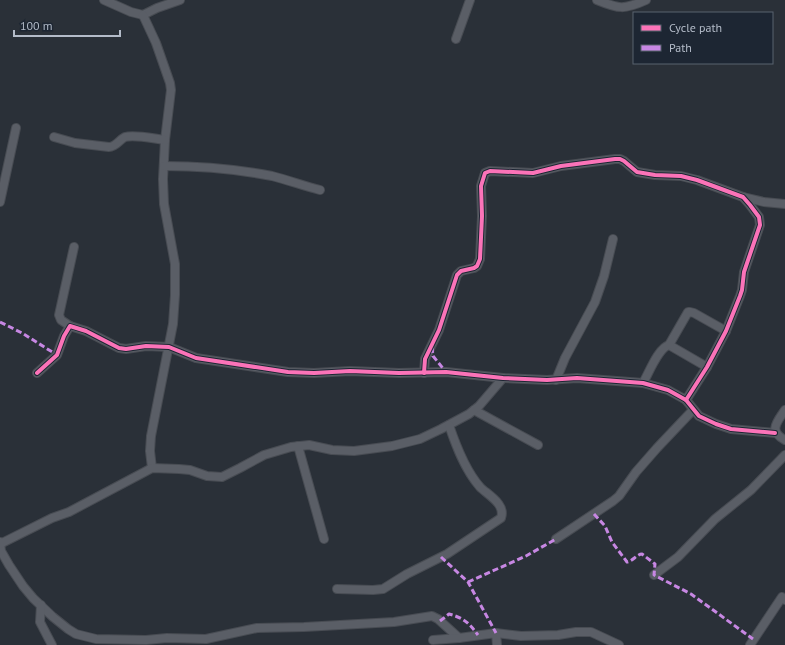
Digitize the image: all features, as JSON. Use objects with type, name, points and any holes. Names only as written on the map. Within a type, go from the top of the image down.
[{"type":"street","points":[[104,0],[131,12],[143,15],[157,8],[180,0]]},
{"type":"street","points":[[456,39],[470,0]]},
{"type":"street","points":[[597,0],[611,3],[620,8],[628,7],[646,0]]},
{"type":"street","points":[[143,15],[156,43],[170,83],[170,102],[165,140],[164,204],[175,264],[175,310],[150,440],[152,468]]},
{"type":"street","points":[[0,202],[16,128]]},
{"type":"street","points":[[54,137],[75,143],[109,148],[127,136],[165,140]]},
{"type":"street","points":[[424,373],[425,359],[443,318],[457,275],[461,271],[477,266],[480,259],[482,216],[481,186],[486,171],[532,173],[561,166],[615,159],[624,161],[637,172],[655,175],[681,176],[697,180],[743,197],[764,202],[785,204]]},
{"type":"street","points":[[164,166],[200,166],[227,169],[272,176],[320,190]]},
{"type":"street","points":[[686,400],[707,367],[726,331],[742,290],[744,272],[760,225],[759,217],[743,197]]},
{"type":"street","points":[[556,380],[565,358],[595,302],[604,276],[613,239]]},
{"type":"street","points":[[74,247],[59,315],[61,320],[70,326],[86,331],[119,348],[126,349],[151,346],[169,347],[196,358],[288,372],[446,372],[504,378],[556,380],[585,378],[643,383],[668,390],[686,400],[693,410],[706,420],[730,429],[776,433],[785,440]]},
{"type":"street","points":[[643,383],[659,354],[664,347],[669,345],[688,312],[726,331]]},
{"type":"street","points":[[37,373],[57,355],[64,336],[70,326]]},
{"type":"street","points":[[669,345],[707,367]]},
{"type":"street","points":[[459,638],[438,619],[432,616],[394,622],[312,627],[257,628],[206,639],[103,640],[87,637],[68,629],[41,605],[23,586],[1,551],[0,543],[52,518],[69,512],[152,468],[190,470],[214,477],[222,477],[264,455],[282,449],[309,445],[340,450],[363,450],[392,446],[420,439],[449,425],[474,410],[504,378]]},
{"type":"street","points":[[474,410],[538,445]]},
{"type":"street","points":[[556,539],[613,501],[640,467],[693,410]]},
{"type":"street","points":[[776,433],[775,426],[785,410]]},
{"type":"street","points":[[337,589],[383,589],[407,574],[447,554],[501,518],[502,510],[500,505],[481,488],[469,471],[456,445],[449,425]]},
{"type":"street","points":[[298,446],[324,539]]},
{"type":"street","points":[[654,574],[678,557],[715,519],[751,490],[785,455]]},
{"type":"street","points":[[750,645],[784,597]]},
{"type":"street","points":[[41,605],[40,622],[52,645]]},
{"type":"street","points":[[433,640],[496,633],[521,636],[591,632],[619,645]]},
{"type":"street","points":[[496,633],[497,645]]},
{"type":"marked path","points":[[0,322],[22,333],[57,355]]},
{"type":"marked path","points":[[432,347],[433,356],[446,372]]},
{"type":"marked path","points":[[594,514],[605,526],[612,542],[627,562],[642,554],[655,564],[654,575],[691,594],[753,639]]},
{"type":"marked path","points":[[468,582],[526,556],[556,539]]},
{"type":"marked path","points":[[441,557],[468,582],[496,633]]},
{"type":"marked path","points":[[440,621],[449,614],[459,617],[472,627],[478,635]]},
{"type":"cycle path","points":[[424,373],[425,359],[439,330],[457,275],[461,271],[477,266],[480,259],[482,216],[481,186],[485,173],[490,171],[533,173],[561,166],[620,159],[637,172],[655,175],[681,176],[697,180],[743,197],[759,217],[760,225],[744,272],[740,296],[726,331],[707,367],[686,400]]},
{"type":"cycle path","points":[[37,373],[57,355],[64,336],[70,326],[86,331],[119,348],[126,349],[146,346],[169,347],[196,358],[288,372],[446,372],[503,378],[547,380],[577,378],[643,383],[668,390],[686,400],[699,416],[716,424],[731,429],[775,433]]}]
